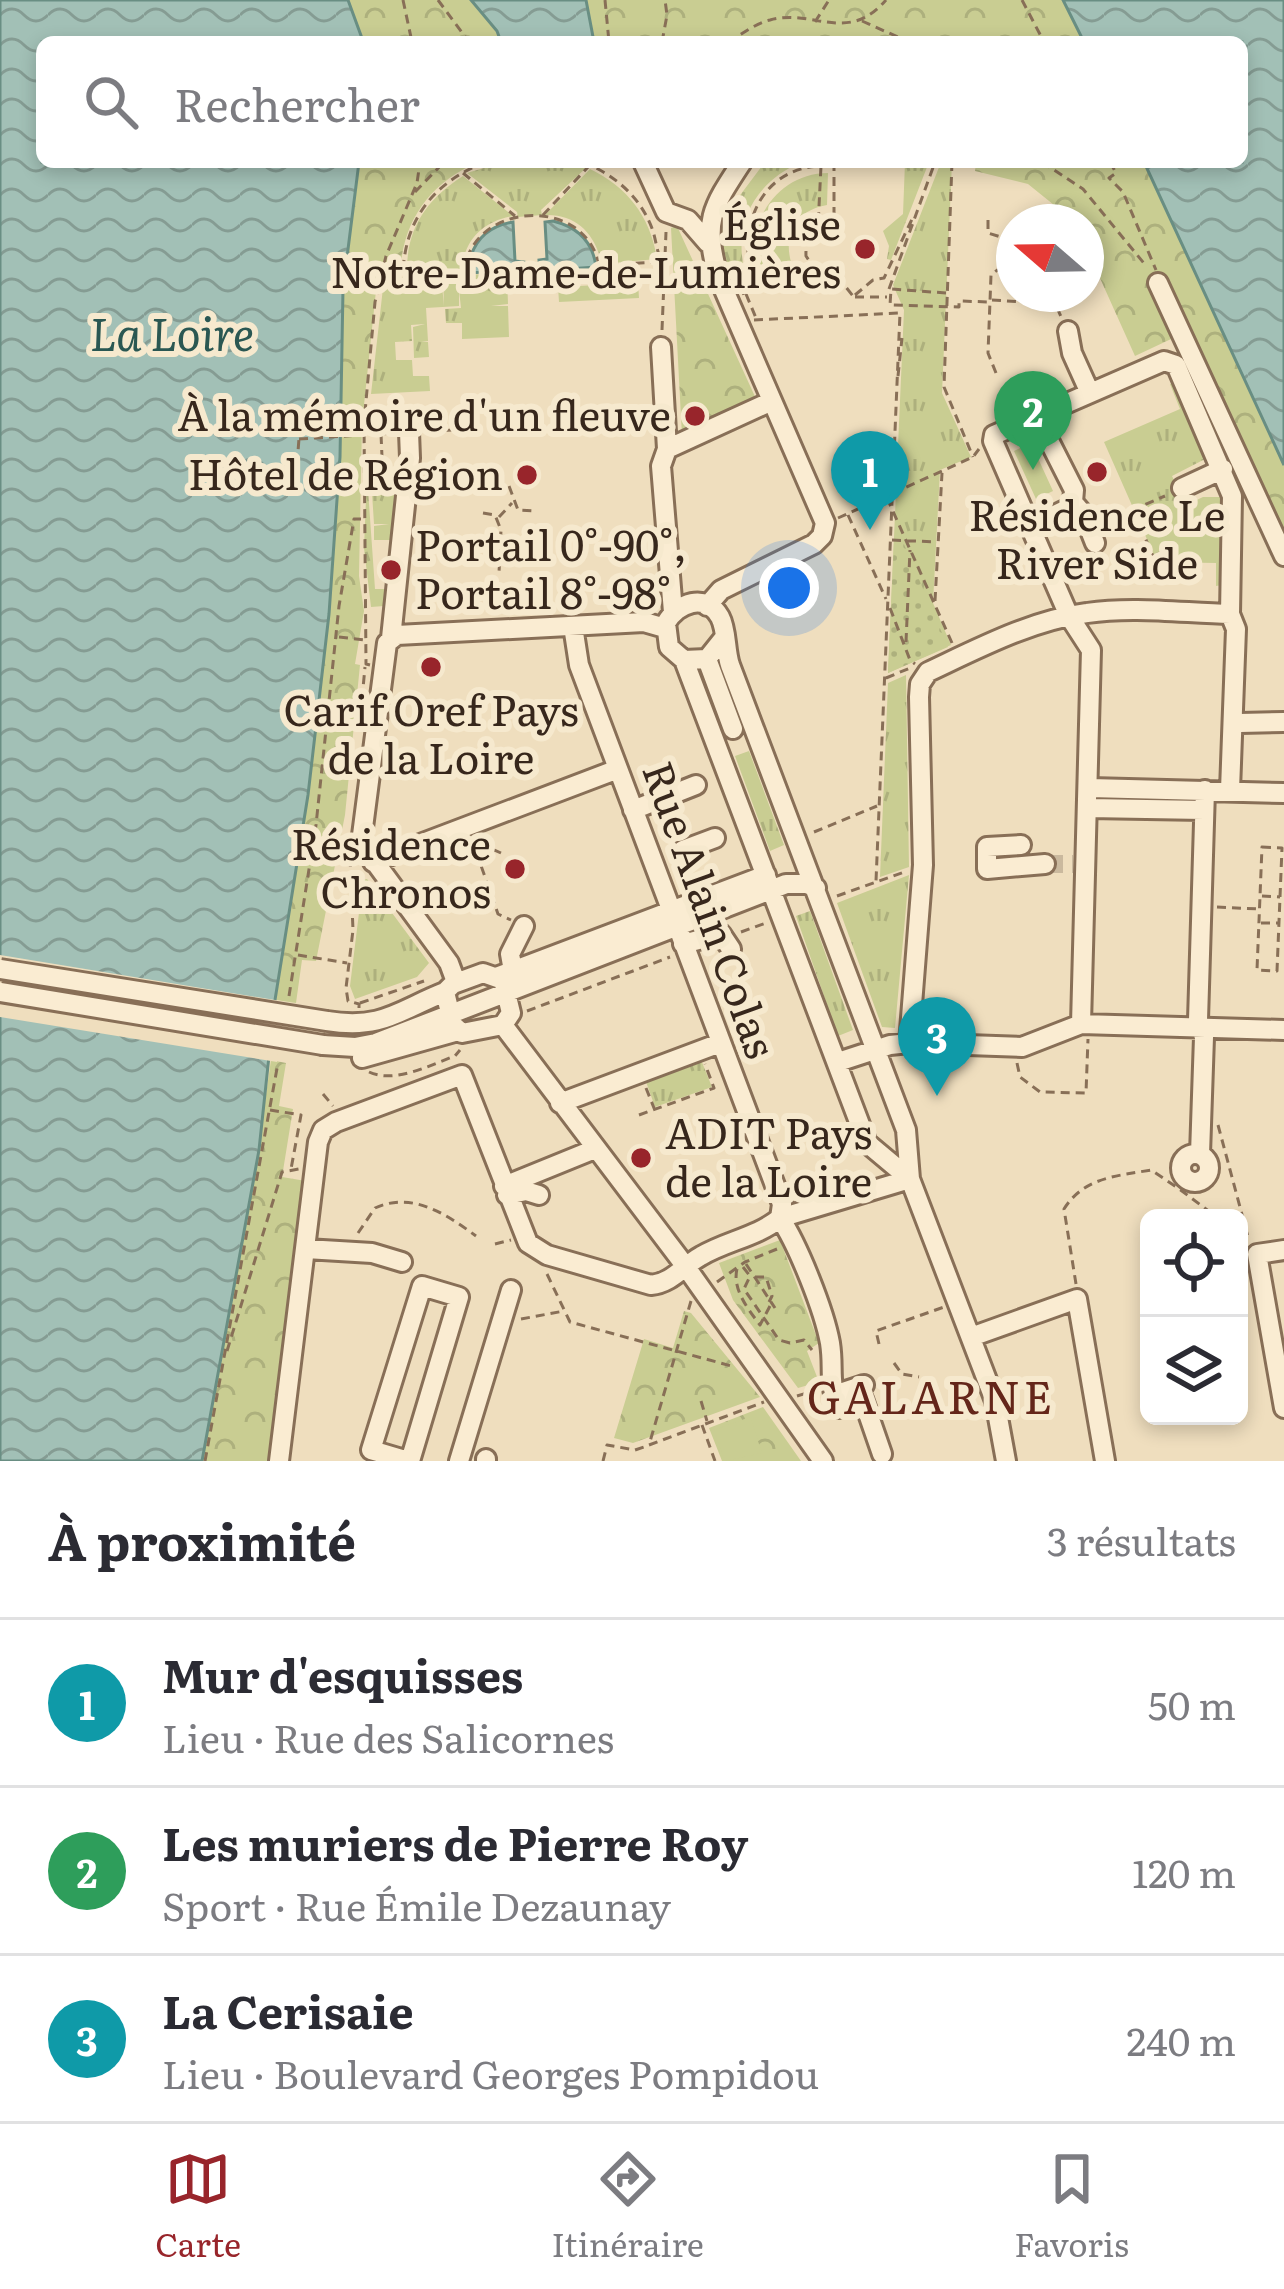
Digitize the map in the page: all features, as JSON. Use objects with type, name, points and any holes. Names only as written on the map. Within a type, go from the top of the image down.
[{"type":"street","points":[[646,168],[666,212],[688,220],[708,243],[737,296],[772,401],[825,523],[814,544],[721,590],[707,605]]},
{"type":"street","points":[[708,243],[708,226],[738,168]]},
{"type":"street","points":[[1159,284],[1284,556]]},
{"type":"street","points":[[1068,332],[1090,393]]},
{"type":"street","points":[[661,347],[669,647],[684,660],[724,733]]},
{"type":"street","points":[[1084,1031],[1080,861],[1089,808],[1091,650],[1069,616],[994,438],[1036,415],[1164,361],[1176,365],[1223,469],[1232,506],[1230,614],[1236,629],[1230,790]]},
{"type":"street","points":[[667,449],[772,401]]},
{"type":"street","points":[[1032,526],[1067,509],[1074,490],[1036,415]]},
{"type":"street","points":[[409,432],[394,636],[384,649],[361,837],[373,862],[449,963],[448,1013],[459,1040]]},
{"type":"street","points":[[1183,488],[1223,469]]},
{"type":"street","points":[[1073,502],[1084,515],[1094,547]]},
{"type":"street","points":[[394,636],[669,620],[690,603],[707,605],[721,619],[723,640],[824,893],[906,1130],[910,1179],[995,1402],[1005,1460]]},
{"type":"street","points":[[909,1043],[922,866],[919,690],[926,674],[1036,624],[1069,616],[1092,612],[1230,614]]},
{"type":"street","name":"Rue Alain Colas","points":[[573,626],[578,665],[831,1346],[834,1397]]},
{"type":"street","points":[[684,660],[707,659],[723,640]]},
{"type":"street","points":[[707,659],[724,733],[770,883],[867,1143],[910,1179]]},
{"type":"street","points":[[724,733],[754,722]]},
{"type":"street","points":[[1240,723],[1284,722]]},
{"type":"street","points":[[373,862],[618,769]]},
{"type":"street","points":[[633,810],[696,784]]},
{"type":"street","points":[[1090,788],[1205,800]]},
{"type":"street","points":[[1089,808],[1205,800],[1230,790],[1284,793]]},
{"type":"street","points":[[1181,1183],[1183,1160],[1200,1154],[1205,800]]},
{"type":"street","points":[[682,850],[715,838]]},
{"type":"street","points":[[1022,844],[987,848],[987,868],[1045,864]]},
{"type":"street","points":[[0,1002],[324,1037],[395,1032],[448,1013],[507,979],[679,934],[770,883],[807,884],[824,893]]},
{"type":"street","points":[[0,973],[324,1037],[366,1058],[430,1036],[459,1040],[503,1024],[511,1013],[510,954],[524,926]]},
{"type":"street","points":[[679,934],[721,934],[731,949]]},
{"type":"street","points":[[0,992],[324,1037],[362,1022],[397,1017],[483,973],[507,979]]},
{"type":"street","points":[[503,1024],[686,1267],[824,1461]]},
{"type":"street","points":[[838,1062],[909,1043],[1015,1048],[1084,1031],[1284,1030]]},
{"type":"street","points":[[560,1103],[720,1043]]},
{"type":"street","points":[[279,1461],[323,1130],[462,1075],[528,1243],[547,1255],[651,1285],[664,1283],[705,1253],[780,1218],[910,1179]]},
{"type":"street","points":[[506,1190],[595,1150]]},
{"type":"street","points":[[506,1190],[539,1195]]},
{"type":"street","points":[[306,1249],[402,1262]]},
{"type":"street","points":[[1284,1250],[1257,1254],[1284,1408]]},
{"type":"street","points":[[422,1286],[459,1297],[409,1461],[371,1450],[422,1286]]},
{"type":"street","points":[[459,1461],[511,1290]]},
{"type":"street","points":[[971,1336],[1077,1299],[1105,1461]]},
{"type":"street","points":[[834,1397],[864,1384]]},
{"type":"street","points":[[834,1397],[862,1399],[881,1454]]},
{"type":"path","points":[[404,0],[411,36]]},
{"type":"path","points":[[439,0],[465,36]]},
{"type":"path","points":[[605,0],[608,36]]},
{"type":"path","points":[[663,36],[665,0]]},
{"type":"path","points":[[814,24],[829,0]]},
{"type":"path","points":[[860,20],[886,0]]},
{"type":"path","points":[[1022,0],[1041,36]]},
{"type":"path","points":[[739,36],[767,20],[791,17],[814,24],[860,20],[896,36]]},
{"type":"path","points":[[887,32],[890,36]]},
{"type":"path","points":[[336,637],[368,640],[363,458],[375,302],[386,256],[418,168]]},
{"type":"path","points":[[410,198],[438,168]]},
{"type":"path","points":[[471,168],[424,204],[405,250],[403,275],[464,272],[467,251],[478,235],[515,219],[564,220],[588,236],[599,265],[660,262]]},
{"type":"path","points":[[543,218],[543,212],[587,168]]},
{"type":"path","points":[[595,168],[626,188],[644,210],[660,262],[666,267]]},
{"type":"path","points":[[756,287],[748,265],[747,229],[760,200],[788,173],[812,168]]},
{"type":"path","points":[[821,168],[818,227],[806,246],[809,264],[822,275],[837,276],[853,296],[890,297]]},
{"type":"path","points":[[818,227],[834,223],[834,168]]},
{"type":"path","points":[[932,168],[891,289],[890,305],[959,307],[959,301],[996,301]]},
{"type":"path","points":[[952,168],[944,387],[973,457]]},
{"type":"path","points":[[1051,168],[1083,189],[1159,284]]},
{"type":"path","points":[[1114,168],[1116,173],[1109,178],[1123,192],[1143,232],[1159,284]]},
{"type":"path","points":[[461,172],[515,213],[515,219]]},
{"type":"path","points":[[661,347],[666,212]]},
{"type":"path","points":[[853,296],[873,280],[884,278],[915,214]]},
{"type":"path","points":[[988,220],[988,233],[996,235]]},
{"type":"path","points":[[809,264],[737,296],[755,320],[900,313],[889,496],[954,647],[948,652],[959,658]]},
{"type":"path","points":[[996,269],[988,353],[996,373]]},
{"type":"path","points":[[891,289],[948,293]]},
{"type":"path","points":[[1059,312],[1068,332]]},
{"type":"path","points":[[896,376],[900,376],[902,338]]},
{"type":"path","points":[[363,458],[382,457],[380,411],[365,412]]},
{"type":"path","points":[[297,464],[301,412]]},
{"type":"path","points":[[409,432],[480,428]]},
{"type":"path","points":[[299,439],[364,434]]},
{"type":"path","points":[[825,523],[973,457],[994,438]]},
{"type":"path","points":[[935,603],[942,471]]},
{"type":"path","points":[[508,486],[518,510],[537,511]]},
{"type":"path","points":[[1103,520],[1183,488]]},
{"type":"path","points":[[497,518],[512,503]]},
{"type":"path","points":[[876,881],[892,507]]},
{"type":"path","points":[[1133,511],[1156,562]]},
{"type":"path","points":[[483,513],[497,518]]},
{"type":"path","points":[[848,513],[916,665]]},
{"type":"path","points":[[497,518],[499,573]]},
{"type":"path","points":[[288,1002],[316,825],[336,637],[355,519],[362,519]]},
{"type":"path","points":[[891,540],[938,542]]},
{"type":"path","points":[[906,644],[909,543]]},
{"type":"path","points":[[1094,547],[1098,561],[1201,564]]},
{"type":"path","points":[[813,832],[879,806]]},
{"type":"path","points":[[501,853],[472,841],[498,914],[524,926]]},
{"type":"path","points":[[1262,847],[1282,848],[1277,971],[1257,970],[1260,896],[1262,847]]},
{"type":"path","points":[[824,893],[922,866]]},
{"type":"path","points":[[482,892],[489,890]]},
{"type":"path","points":[[1260,896],[1280,897]]},
{"type":"path","points":[[1215,907],[1259,909]]},
{"type":"path","points":[[1259,922],[1279,923]]},
{"type":"path","points":[[534,1009],[679,934]]},
{"type":"path","points":[[295,954],[349,963]]},
{"type":"path","points":[[358,1004],[420,981],[450,987]]},
{"type":"path","points":[[1017,1061],[1020,1077],[1040,1092],[1086,1094],[1084,1031]]},
{"type":"path","points":[[362,1070],[379,1077],[411,1072],[455,1056],[459,1040]]},
{"type":"path","points":[[639,1114],[714,1088],[700,1051]]},
{"type":"path","points":[[205,1461],[278,1063]]},
{"type":"path","points":[[640,1073],[654,1109]]},
{"type":"path","points":[[323,1094],[332,1103]]},
{"type":"path","points":[[1202,1109],[1220,1127],[1238,1209]]},
{"type":"path","points":[[268,1110],[301,1114],[291,1172]]},
{"type":"path","points":[[225,1351],[229,1351],[282,1172],[307,1168]]},
{"type":"path","points":[[1077,1299],[1064,1209],[1071,1197],[1093,1181],[1151,1170],[1181,1183],[1208,1209]]},
{"type":"path","points":[[353,1252],[364,1221],[389,1201],[423,1205],[476,1236]]},
{"type":"path","points":[[649,1445],[691,1299],[792,1237]]},
{"type":"path","points":[[1248,1241],[1257,1254]]},
{"type":"path","points":[[547,1255],[544,1266],[570,1322],[736,1366]]},
{"type":"path","points":[[741,1265],[755,1276],[771,1306]]},
{"type":"path","points":[[741,1265],[750,1276],[744,1289],[764,1321],[779,1340],[803,1340],[808,1350]]},
{"type":"path","points":[[741,1265],[734,1278],[760,1324],[771,1306],[766,1277]]},
{"type":"path","points":[[755,1276],[775,1280],[768,1287]]},
{"type":"path","points":[[879,1344],[876,1331],[958,1302]]},
{"type":"path","points":[[501,1323],[565,1311]]},
{"type":"path","points":[[894,1363],[902,1374],[919,1377]]},
{"type":"path","points":[[603,1461],[607,1445],[635,1450],[765,1401],[770,1408],[782,1400],[834,1397]]},
{"type":"path","points":[[700,1401],[715,1461]]},
{"type":"green space","points":[[348,0],[1063,0],[1081,36],[361,36]]},
{"type":"green space","points":[[358,168],[466,168],[432,194],[412,223],[400,278],[377,281],[362,424],[359,576],[364,611],[355,664],[360,665],[345,815],[316,961],[302,960],[296,1003],[276,1000],[308,795],[329,614],[340,457],[343,289]]},
{"type":"green space","points":[[484,168],[586,168],[541,210],[542,215],[518,217],[467,173]]},
{"type":"green space","points":[[760,168],[790,168],[769,183],[749,211],[742,245],[748,283],[733,290],[714,247],[720,222]]},
{"type":"green space","points":[[905,168],[927,168],[891,260],[887,259],[889,246],[883,231],[903,214]]},
{"type":"green space","points":[[939,168],[952,168],[942,393],[971,457],[940,470],[933,603],[951,645],[888,673],[904,310],[893,285]]},
{"type":"green space","points":[[975,168],[1147,168],[1284,465],[1284,535],[1186,332],[1135,356],[1104,287],[1104,204],[1053,204],[1028,184]]},
{"type":"green space","points":[[590,169],[636,205],[657,259],[602,264],[583,228],[566,218],[545,215]]},
{"type":"green space","points":[[828,173],[827,205],[808,212],[795,224],[789,242],[791,262],[760,278],[755,241],[767,207],[792,183]]},
{"type":"green space","points":[[463,176],[513,216],[477,233],[462,270],[407,273],[410,242],[421,216]]},
{"type":"green space","points":[[677,226],[757,401],[682,436],[671,228]]},
{"type":"green space","points":[[637,267],[638,281],[558,285],[558,271]]},
{"type":"green space","points":[[507,273],[508,304],[491,306],[508,306],[509,337],[462,339],[462,323],[446,323],[445,309],[461,308],[459,290],[459,306],[426,308],[428,341],[421,342],[428,342],[429,357],[414,358],[413,327],[425,324],[411,325],[412,341],[395,342],[396,360],[412,360],[413,376],[429,376],[430,391],[371,394],[384,279],[441,275],[444,306],[443,276]]},
{"type":"green space","points":[[638,283],[639,298],[559,302],[558,287]]},
{"type":"green space","points":[[1178,381],[1211,456],[1172,476],[1186,505],[1203,497],[1225,497],[1222,585],[1216,586],[1216,563],[1157,562],[1104,442],[1180,409],[1170,384]]},
{"type":"green space","points":[[1031,443],[1053,491],[1036,499],[1014,451]]},
{"type":"green space","points":[[367,475],[375,589],[386,589],[384,606],[371,607],[364,548]]},
{"type":"green space","points":[[401,475],[392,540],[374,540],[374,526],[389,524],[374,524],[371,477]]},
{"type":"green space","points":[[894,541],[903,542],[948,647],[888,673]]},
{"type":"green space","points":[[906,675],[909,867],[880,877],[888,683]]},
{"type":"green space","points":[[749,751],[784,845],[770,851],[735,756]]},
{"type":"green space","points":[[909,875],[895,1028],[882,1027],[837,903]]},
{"type":"green space","points":[[367,879],[429,963],[417,977],[355,999],[350,986],[363,880]]},
{"type":"green space","points":[[810,911],[853,1030],[838,1036],[796,916]]},
{"type":"green space","points":[[699,1055],[712,1087],[655,1107],[644,1076]]},
{"type":"green space","points":[[271,1060],[286,1063],[279,1106],[293,1109],[282,1177],[306,1181],[271,1461],[202,1461],[255,1171]]},
{"type":"green space","points":[[780,1240],[819,1343],[807,1351],[819,1382],[798,1388],[733,1300],[719,1263]]},
{"type":"green space","points":[[684,1311],[691,1313],[760,1397],[633,1443],[614,1438],[644,1339],[673,1348]]},
{"type":"green space","points":[[763,1407],[801,1461],[722,1461],[709,1428]]},
{"type":"green space","points":[[750,1417],[762,1453],[725,1461],[714,1430]]},
{"type":"water","name":"La Loire","points":[[0,0],[348,0],[361,36],[36,36],[36,168],[358,168],[343,289],[340,457],[329,614],[308,795],[275,1000],[259,1150],[202,1461],[0,1461]]},
{"type":"water","points":[[471,0],[586,0],[593,36],[499,36]]},
{"type":"water","points":[[1063,0],[1284,0],[1284,465],[1147,168],[1248,168],[1248,36],[1081,36]]},
{"type":"water","points":[[553,221],[582,237],[596,267],[540,271],[539,260],[547,259],[545,222]]},
{"type":"water","points":[[513,222],[515,261],[524,262],[524,270],[468,273],[480,238]]},
{"type":"pier","points":[[0,955],[281,1001],[277,1062],[0,1017]]},
{"type":"tunnel","points":[[1045,864],[1073,864]]},
{"type":"place","name":"Église Notre-Dame-de-Lumières","points":[[865,249]]},
{"type":"place","name":"À la mémoire d'un fleuve","points":[[695,416]]},
{"type":"place","name":"Les muriers de Pierre Roy","points":[[1033,470]]},
{"type":"place","name":"Résidence Le River Side","points":[[1097,472]]},
{"type":"place","name":"Hôtel de Région","points":[[527,475]]},
{"type":"place","name":"Mur d'esquisses","points":[[870,530]]},
{"type":"place","name":"Portail 0°-90°, Portail 8°-98°","points":[[391,570]]},
{"type":"place","name":"Carif Oref Pays de la Loire","points":[[431,667]]},
{"type":"place","name":"Résidence Chronos","points":[[515,869]]},
{"type":"place","name":"La Cerisaie","points":[[937,1096]]},
{"type":"place","name":"ADIT Pays de la Loire","points":[[641,1158]]},
{"type":"district","name":"GALARNE","points":[[931,1398]]}]
